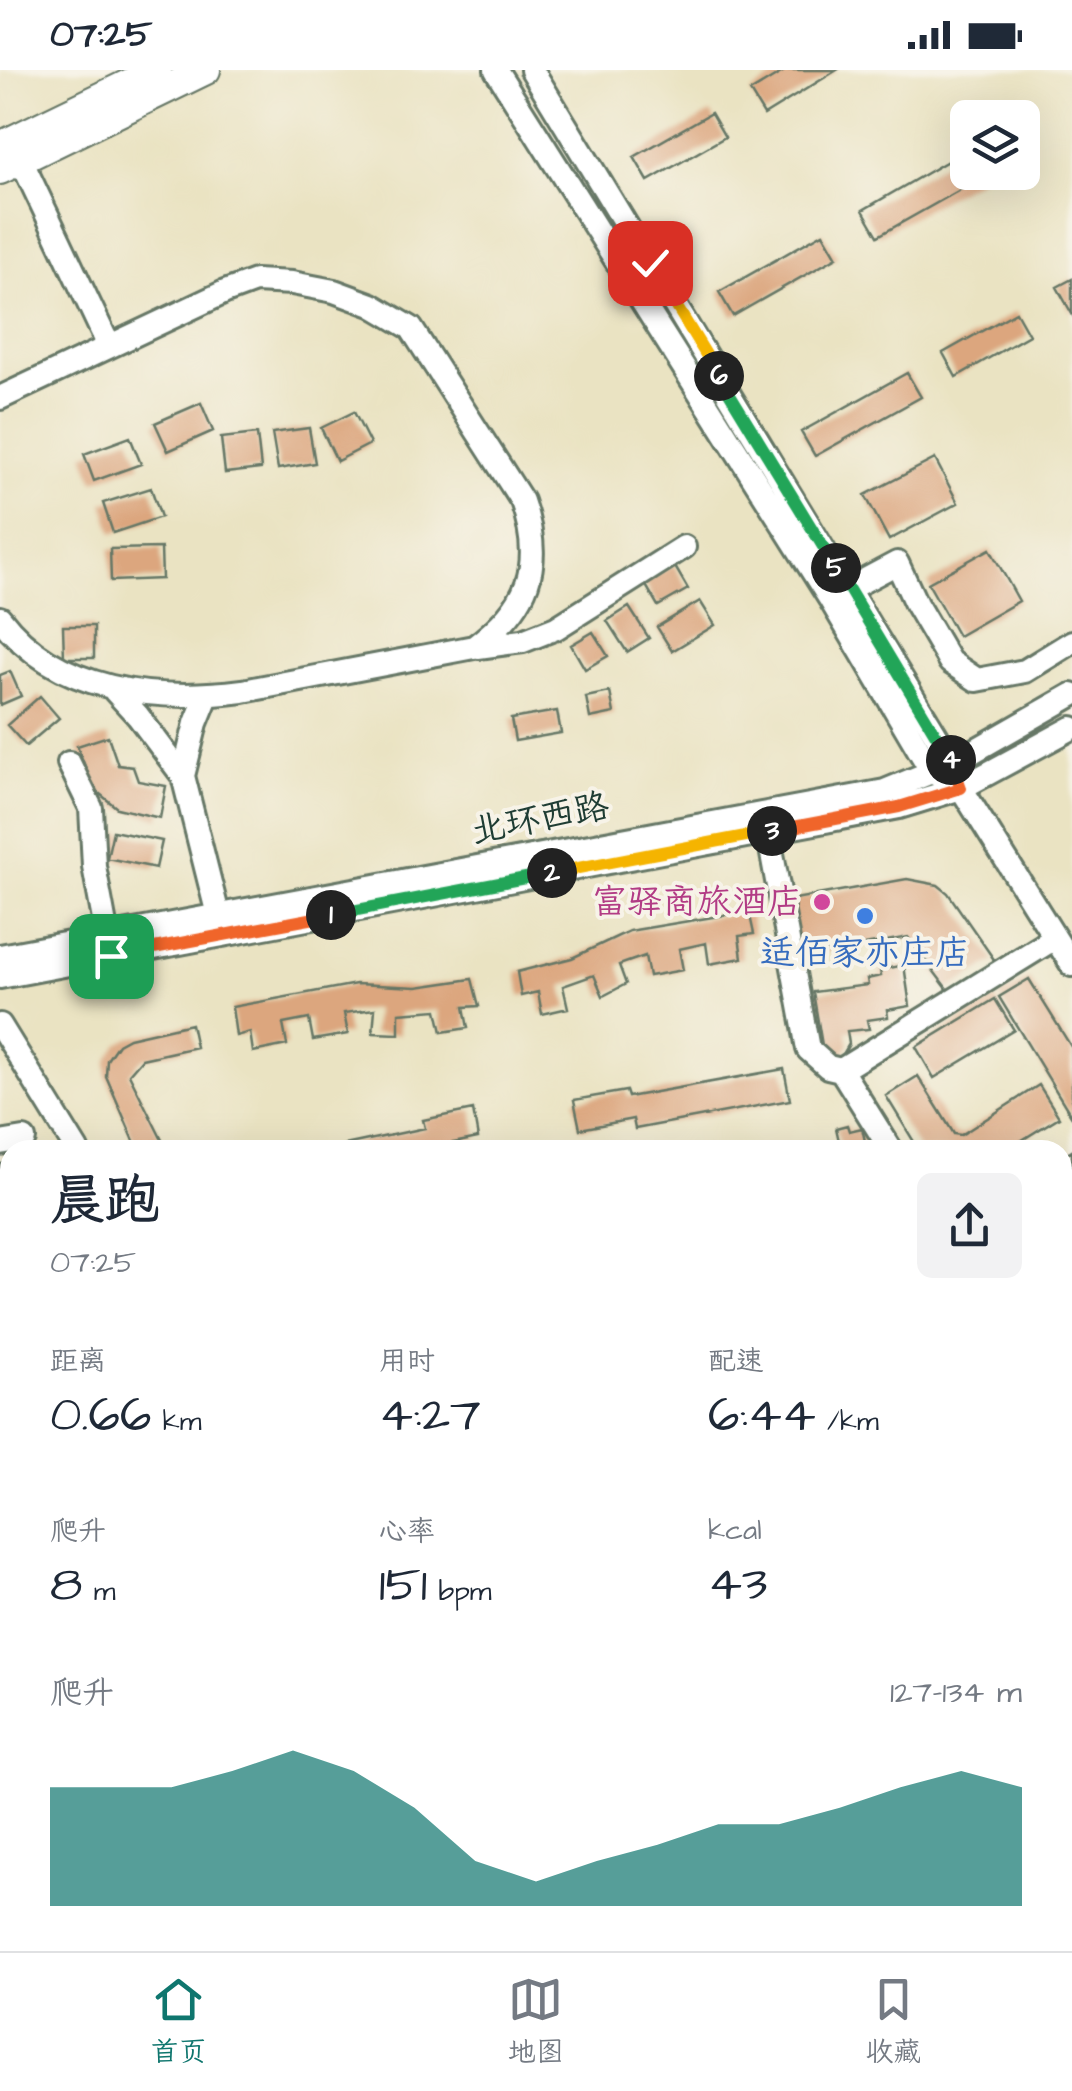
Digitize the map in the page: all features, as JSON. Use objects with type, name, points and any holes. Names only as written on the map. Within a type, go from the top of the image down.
[{"type":"main road","points":[[7,158],[157,70]]},
{"type":"main road","points":[[7,158],[206,70]]},
{"type":"street","points":[[496,70],[840,594]]},
{"type":"street","points":[[532,70],[942,767],[961,788],[1072,966]]},
{"type":"street","points":[[7,158],[109,346]]},
{"type":"street","points":[[0,398],[256,281],[292,282],[372,304],[410,328],[522,502],[532,531],[531,569],[522,597],[504,625],[474,647]]},
{"type":"street","points":[[0,618],[32,650],[115,691],[207,696],[474,647],[523,642],[556,628],[684,547]]},
{"type":"street","points":[[840,594],[897,563],[950,662],[977,680],[1025,671],[1072,642]]},
{"type":"street","points":[[115,691],[183,776],[218,915]]},
{"type":"street","name":"北环西路","points":[[0,956],[885,790],[942,767],[1072,695]]},
{"type":"street","points":[[183,776],[196,722],[207,696]]},
{"type":"street","name":"北环西路","points":[[0,978],[899,807],[961,788],[1072,728]]},
{"type":"street","points":[[69,763],[91,808],[94,866],[107,936]]},
{"type":"street","points":[[768,832],[808,1050],[828,1067],[841,1070],[1055,938]]},
{"type":"street","points":[[0,1025],[70,1140]]},
{"type":"street","points":[[841,1070],[884,1140]]},
{"type":"street","points":[[14,1140],[24,1138]]},
{"type":"building","points":[[786,70],[837,70],[764,115],[750,92]]},
{"type":"building","points":[[711,113],[725,137],[648,181],[634,157]]},
{"type":"building","points":[[950,160],[950,190],[960,190],[878,236],[863,210]]},
{"type":"building","points":[[823,233],[837,257],[733,316],[719,292]]},
{"type":"building","points":[[1072,279],[1072,314],[1057,287]]},
{"type":"building","points":[[1016,312],[1029,335],[956,377],[943,353]]},
{"type":"building","points":[[907,373],[921,397],[815,456],[801,432]]},
{"type":"building","points":[[201,403],[213,431],[168,451],[155,423]]},
{"type":"building","points":[[354,412],[370,444],[337,461],[321,428]]},
{"type":"building","points":[[309,428],[315,463],[278,469],[272,433]]},
{"type":"building","points":[[257,434],[261,469],[225,473],[221,438]]},
{"type":"building","points":[[130,437],[141,464],[94,481],[84,454]]},
{"type":"building","points":[[935,459],[958,503],[889,540],[865,495]]},
{"type":"building","points":[[151,488],[161,517],[113,533],[103,503]]},
{"type":"building","points":[[161,548],[162,579],[111,581],[110,549]]},
{"type":"building","points":[[990,549],[1019,601],[958,636],[928,583]]},
{"type":"building","points":[[674,565],[688,589],[658,606],[644,582]]},
{"type":"building","points":[[700,601],[715,625],[672,651],[657,627]]},
{"type":"building","points":[[629,607],[649,638],[627,652],[607,621]]},
{"type":"building","points":[[63,626],[94,626],[94,658],[64,658]]},
{"type":"building","points":[[593,632],[608,656],[585,669],[571,645]]},
{"type":"building","points":[[10,671],[21,696],[0,705],[0,675]]},
{"type":"building","points":[[610,692],[614,713],[590,718],[586,697]]},
{"type":"building","points":[[40,696],[59,718],[26,746],[7,725]]},
{"type":"building","points":[[557,711],[561,733],[515,741],[511,719]]},
{"type":"building","points":[[108,736],[118,765],[133,767],[138,781],[166,786],[160,818],[117,808],[94,789],[77,746]]},
{"type":"building","points":[[113,831],[162,841],[156,868],[107,858]]},
{"type":"building","points":[[907,879],[938,885],[948,893],[995,961],[948,990],[908,937],[798,957],[789,900]]},
{"type":"building","points":[[749,911],[754,934],[739,936],[742,958],[709,964],[706,943],[679,949],[683,970],[649,976],[645,956],[619,965],[626,984],[603,996],[594,975],[563,986],[568,1008],[542,1014],[538,992],[521,996],[517,972],[572,958],[629,931]]},
{"type":"building","points":[[904,965],[910,1006],[887,1010],[888,1017],[867,1020],[869,1029],[847,1031],[849,1044],[842,1056],[823,1051],[813,992],[868,985],[867,979],[881,976],[880,970]]},
{"type":"building","points":[[472,979],[479,1006],[464,1007],[468,1028],[442,1032],[437,1010],[399,1013],[399,1034],[373,1033],[375,1009],[344,1013],[348,1034],[313,1040],[309,1019],[283,1024],[287,1045],[253,1052],[250,1032],[236,1036],[232,1007],[356,984],[417,987]]},
{"type":"building","points":[[1029,979],[1072,1048],[1072,1117],[999,997]]},
{"type":"building","points":[[995,999],[1014,1030],[934,1078],[916,1047]]},
{"type":"building","points":[[191,1024],[196,1047],[142,1059],[129,1074],[162,1140],[134,1140],[106,1076],[107,1060],[118,1044]]},
{"type":"building","points":[[784,1069],[790,1100],[635,1129],[633,1119],[580,1129],[574,1100],[626,1091],[628,1097]]},
{"type":"building","points":[[918,1076],[954,1134],[961,1135],[1039,1085],[1059,1117],[1022,1140],[913,1140],[886,1096]]},
{"type":"building","points":[[473,1110],[478,1138],[368,1140],[425,1128],[423,1120]]},
{"type":"building","points":[[836,1128],[862,1128],[865,1140],[839,1140]]},
{"type":"place","name":"富驿商旅酒店","points":[[822,902]]},
{"type":"place","name":"适佰家亦庄店","points":[[865,916]]},
{"type":"route","points":[[111,956],[856,816],[961,788],[953,763],[650,263]]}]
